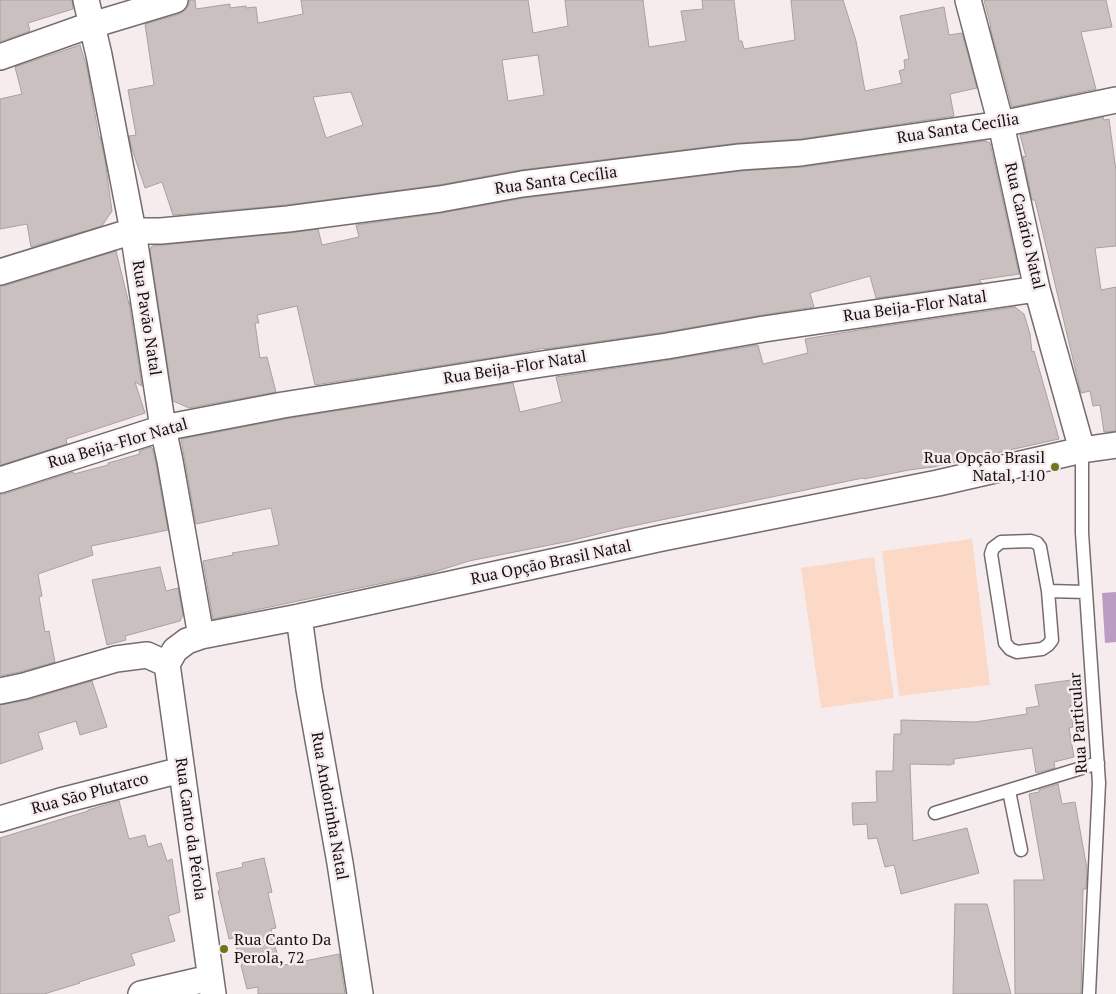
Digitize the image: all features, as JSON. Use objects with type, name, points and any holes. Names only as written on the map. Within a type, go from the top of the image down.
[{"type":"street","name":"Rua Pavão Natal","points":[[86,0],[133,231],[163,428],[201,636]]},
{"type":"street","points":[[0,57],[92,25],[175,0]]},
{"type":"street","name":"Rua Canário Natal","points":[[968,0],[1001,124],[1037,289],[1082,450]]},
{"type":"street","name":"Rua Santa Cecília","points":[[0,272],[133,231],[161,231],[288,219],[440,199],[522,184],[740,157],[801,153],[1001,124],[1116,100]]},
{"type":"street","name":"Rua Beija-Flor Natal","points":[[0,480],[163,428],[283,405],[532,365],[667,346],[764,329],[1037,289]]},
{"type":"street","name":"Rua Opção Brasil Natal","points":[[167,664],[175,650],[187,641],[201,636],[299,618],[662,538],[938,483],[1082,450],[1116,445]]},
{"type":"street","name":"Rua Andorinha Natal","points":[[299,618],[360,994]]},
{"type":"street","points":[[0,691],[116,660],[147,655],[167,664]]},
{"type":"street","name":"Rua Canto da Pérola","points":[[167,664],[212,986]]},
{"type":"street","name":"Rua São Plutarco","points":[[0,819],[64,800],[181,770]]},
{"type":"street","points":[[141,994],[212,986]]},
{"type":"lane","name":"Rua Particular","points":[[1082,450],[1082,533],[1099,783],[1089,994]]},
{"type":"lane","points":[[1031,541],[1037,543],[1040,547],[1048,591],[1051,642],[1042,649],[1017,652],[1010,649],[1005,643],[991,554],[993,548],[1001,542],[1031,541]]},
{"type":"lane","points":[[1048,591],[1086,592]]},
{"type":"lane","points":[[935,813],[1098,763]]},
{"type":"lane","points":[[1009,790],[1021,850]]},
{"type":"shaded area","points":[[972,539],[990,685],[899,696],[882,551]]},
{"type":"shaded area","points":[[874,557],[894,698],[821,708],[801,568]]},
{"type":"shaded area","points":[[1116,592],[1116,642],[1105,643],[1102,593]]},
{"type":"building","points":[[0,0],[72,0],[73,9],[28,23],[30,31],[0,42]]},
{"type":"building","points":[[189,0],[195,0],[196,9],[230,4],[230,8],[256,7],[258,23],[303,14],[301,0],[528,0],[533,33],[568,26],[565,0],[643,0],[649,47],[686,41],[681,11],[703,9],[702,0],[734,0],[739,41],[742,41],[744,49],[795,40],[791,0],[843,0],[856,41],[865,91],[902,83],[899,71],[905,69],[904,60],[909,59],[900,16],[944,7],[949,35],[962,33],[977,88],[950,94],[954,116],[800,139],[738,143],[520,170],[438,185],[286,205],[173,215],[162,182],[145,188],[129,136],[136,135],[128,90],[154,85],[145,24],[180,14],[189,4]],"holes":[[[538,55],[544,95],[508,101],[502,60]],[[351,92],[363,125],[326,138],[313,97]]]},
{"type":"building","points":[[984,0],[1106,0],[1112,27],[1081,32],[1096,89],[1012,107]]},
{"type":"building","points":[[80,45],[87,68],[105,160],[112,211],[102,226],[31,247],[27,224],[0,229],[0,99],[22,94],[15,67]]},
{"type":"building","points":[[1103,117],[1104,120],[1109,119],[1116,171],[1116,246],[1095,248],[1101,290],[1116,287],[1116,431],[1104,432],[1100,405],[1093,406],[1090,391],[1081,393],[1035,200],[1032,200],[1023,156],[1026,157],[1020,135]]},
{"type":"building","points":[[985,141],[990,143],[1019,274],[979,280],[982,283],[876,298],[870,276],[810,293],[814,307],[665,332],[544,348],[315,385],[297,306],[257,315],[259,323],[255,323],[260,358],[267,357],[276,392],[189,408],[173,401],[150,250],[152,246],[318,229],[322,245],[359,237],[356,225],[442,213],[524,198],[741,171],[803,167]]},
{"type":"building","points":[[116,251],[129,304],[129,302],[142,386],[135,382],[145,413],[66,439],[67,444],[1,465],[0,286]]},
{"type":"building","points":[[1015,307],[1024,314],[1030,334],[1032,352],[1034,351],[1059,439],[933,467],[863,478],[618,529],[570,541],[469,561],[431,573],[213,619],[203,561],[233,555],[232,553],[279,545],[271,508],[196,524],[181,439],[285,419],[513,383],[520,412],[562,402],[556,377],[758,345],[763,364],[808,353],[805,339]]},
{"type":"building","points":[[151,447],[168,530],[91,546],[93,555],[38,574],[42,596],[39,597],[45,632],[49,631],[55,662],[0,676],[0,494],[73,472],[74,474],[108,465],[108,463],[140,454],[139,451]]},
{"type":"building","points":[[160,567],[166,591],[178,588],[183,615],[180,621],[125,636],[126,640],[107,645],[92,580]]},
{"type":"building","points":[[1071,680],[1074,705],[1070,706],[1073,727],[1069,728],[1074,757],[1054,762],[1055,768],[1036,773],[1032,748],[954,759],[954,764],[951,765],[910,764],[913,841],[967,828],[979,873],[901,894],[894,865],[885,867],[877,838],[868,839],[867,824],[853,825],[852,803],[877,802],[876,771],[893,771],[894,734],[901,734],[901,720],[975,722],[1027,714],[1026,708],[1039,706],[1035,685]]},
{"type":"building","points":[[92,681],[107,727],[80,735],[76,721],[38,733],[43,749],[0,764],[0,705],[28,700]]},
{"type":"building","points":[[1058,784],[1062,804],[1075,802],[1087,869],[1086,889],[1083,889],[1081,994],[1015,994],[1014,880],[1044,880],[1029,794]]},
{"type":"building","points":[[119,801],[129,839],[145,835],[148,847],[161,843],[167,861],[172,859],[180,912],[168,916],[175,941],[131,954],[135,965],[44,994],[0,994],[0,838]]},
{"type":"building","points":[[264,858],[272,892],[268,893],[276,928],[271,929],[280,966],[339,954],[345,994],[258,994],[258,987],[247,989],[234,938],[229,939],[218,891],[220,890],[216,873],[243,867],[242,863]]},
{"type":"building","points":[[955,904],[987,904],[1011,994],[953,994]]},
{"type":"place","name":"Rua Opção Brasil Natal, 110","points":[[1055,467]]},
{"type":"place","name":"Rua Canto Da Perola, 72","points":[[224,949]]}]
